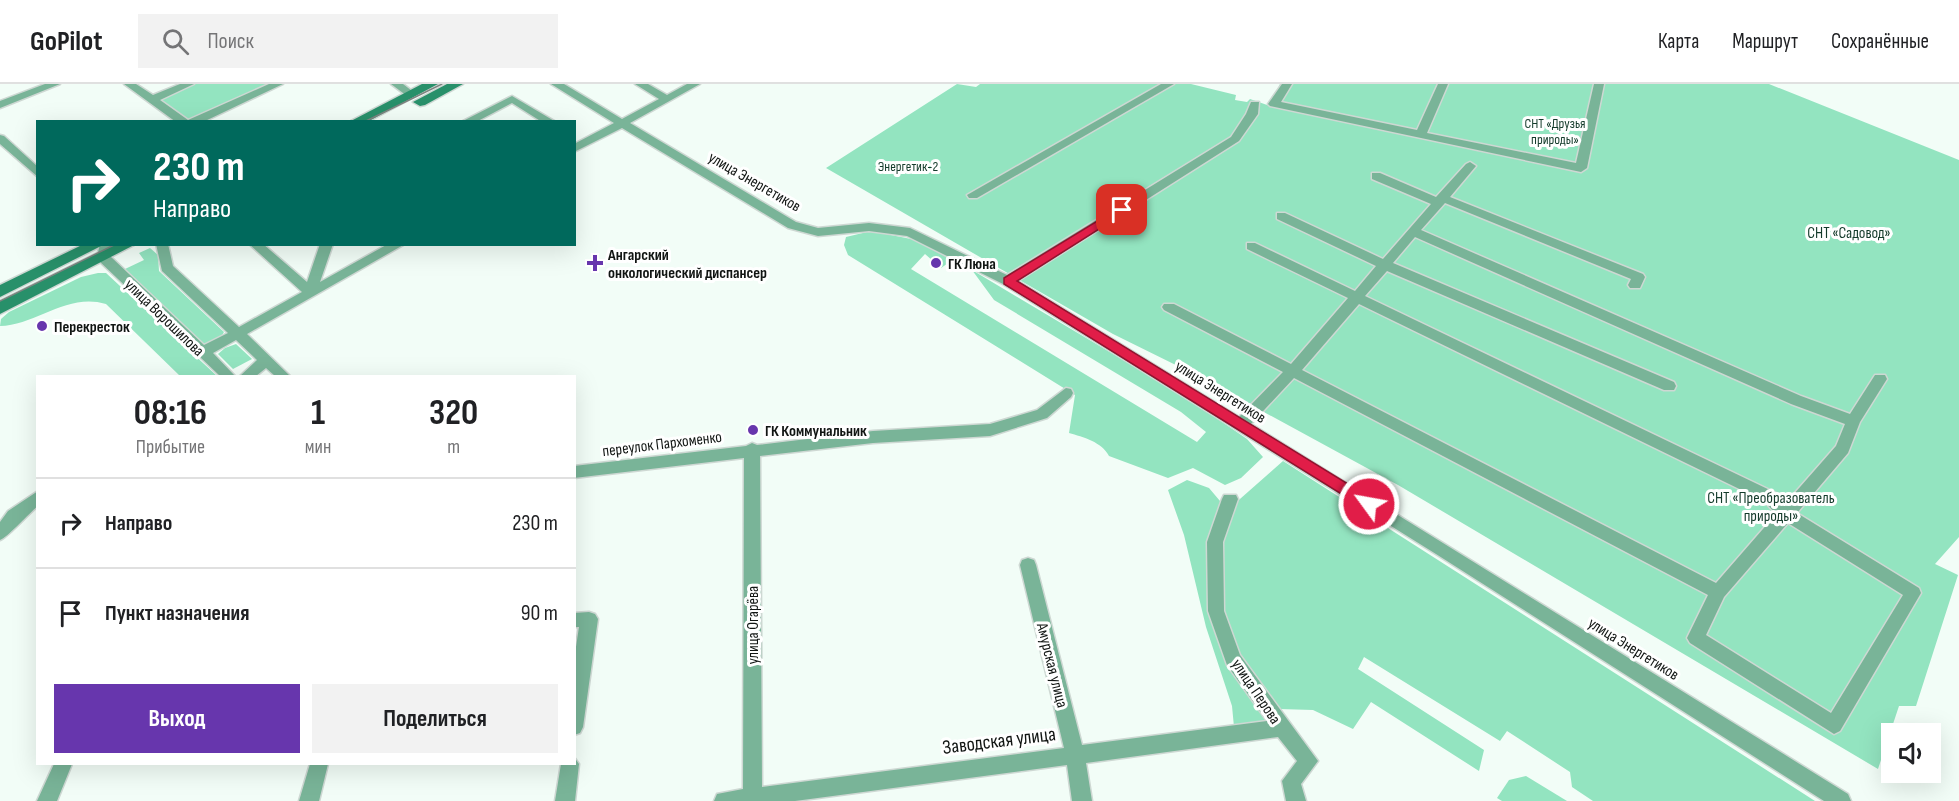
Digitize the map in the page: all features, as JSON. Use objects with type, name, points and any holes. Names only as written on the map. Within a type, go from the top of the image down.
[{"type":"street","points":[[0,105],[55,84]]},
{"type":"street","points":[[129,84],[181,120]]},
{"type":"street","points":[[151,100],[189,84]]},
{"type":"street","points":[[197,120],[278,84]]},
{"type":"street","points":[[396,84],[411,94]]},
{"type":"street","points":[[359,120],[432,84]]},
{"type":"street","points":[[385,120],[457,84]]},
{"type":"street","name":"улица Энергетиков","points":[[556,84],[792,225],[818,231],[869,228],[910,232],[1008,281],[1241,424],[1841,801]]},
{"type":"street","points":[[640,84],[667,99]]},
{"type":"street","points":[[576,148],[695,84]]},
{"type":"street","points":[[973,195],[1169,84]]},
{"type":"street","points":[[1287,84],[1275,104],[1581,168],[1599,84]]},
{"type":"street","points":[[1420,136],[1443,84]]},
{"type":"street","points":[[470,120],[512,99],[548,120]]},
{"type":"street","points":[[1008,281],[1235,139],[1255,104]]},
{"type":"street","points":[[0,138],[36,172]]},
{"type":"street","points":[[1241,424],[1294,370],[1383,264],[1414,232],[1470,166]]},
{"type":"street","points":[[1376,176],[1638,277],[1635,285]]},
{"type":"street","points":[[1281,216],[1383,264],[1670,386]]},
{"type":"street","points":[[1414,232],[1796,400],[1853,421]]},
{"type":"street","points":[[0,292],[102,249],[118,246]]},
{"type":"street","points":[[162,246],[167,268],[282,375]]},
{"type":"street","points":[[257,246],[310,292]]},
{"type":"street","points":[[310,292],[326,246]]},
{"type":"street","points":[[202,353],[395,246]]},
{"type":"street","points":[[1251,246],[1770,497],[1787,515],[1913,593],[1834,725],[1696,638],[1718,592],[1787,515],[1843,449],[1853,421],[1880,379]]},
{"type":"street","points":[[0,308],[102,249]]},
{"type":"street","name":"улица Ворошилова","points":[[102,249],[202,353],[227,375]]},
{"type":"street","points":[[1169,307],[1718,592]]},
{"type":"street","points":[[249,375],[266,361]]},
{"type":"street","name":"переулок Пархоменко","points":[[576,472],[752,449],[873,437],[990,430],[1042,414],[1066,393]]},
{"type":"street","name":"улица Огарёва","points":[[752,449],[753,799]]},
{"type":"street","points":[[0,532],[14,516],[36,499]]},
{"type":"street","name":"улица Перова","points":[[1230,499],[1215,542],[1216,611],[1233,659],[1282,728],[1309,761],[1291,781],[1296,801]]},
{"type":"street","name":"Амурская улица","points":[[1028,565],[1075,753],[1082,801]]},
{"type":"street","points":[[576,621],[589,619],[576,713]]},
{"type":"street","name":"Заводская улица","points":[[724,801],[753,799],[1075,753],[1282,728]]},
{"type":"street","points":[[47,801],[63,765]]},
{"type":"street","points":[[309,801],[319,765]]},
{"type":"street","points":[[565,801],[570,765]]},
{"type":"green space","points":[[189,84],[278,84],[195,120],[182,120],[152,100]]},
{"type":"green space","points":[[957,84],[976,87],[980,84],[1191,84],[1236,95],[1235,100],[1247,102],[1250,99],[1270,106],[1280,84],[1769,84],[1959,160],[1959,537],[1935,564],[1958,575],[1916,706],[1899,706],[1893,723],[1881,723],[1881,760],[1878,769],[1398,485],[1196,375],[1113,334],[826,168]]},
{"type":"green space","points":[[871,231],[916,240],[954,259],[941,268],[925,254],[911,269],[1197,442],[1206,432],[1181,412],[994,300],[972,270],[1187,398],[1247,439],[1263,457],[1241,478],[1225,485],[1193,468],[1168,478],[1109,456],[1097,444],[1069,433],[1075,395],[848,255],[844,245],[846,237]]},
{"type":"green space","points":[[150,248],[158,255],[159,271],[224,332],[218,342],[201,344],[125,269],[144,260],[139,253]]},
{"type":"green space","points":[[106,273],[216,375],[179,375],[106,304],[92,301],[78,302],[13,324],[0,326],[1,319],[9,312],[81,277]]},
{"type":"green space","points":[[236,344],[252,359],[233,369],[218,354],[225,348]]},
{"type":"green space","points":[[1283,461],[1815,801],[1593,801],[1572,787],[1570,772],[1507,731],[1500,741],[1364,657],[1358,669],[1484,750],[1479,771],[1371,702],[1353,729],[1313,710],[1279,709],[1262,723],[1234,727],[1232,706],[1206,627],[1184,535],[1168,490],[1187,480],[1209,488],[1220,501],[1232,506]]},
{"type":"green space","points":[[1526,776],[1567,801],[1502,801],[1497,798],[1509,780]]},
{"type":"tram line","points":[[368,120],[442,84]]},
{"type":"tram line","points":[[0,301],[112,246]]},
{"type":"place","name":"Ангарский онкологический диспансер","points":[[595,263]]},
{"type":"place","name":"ГК Люна","points":[[936,263]]},
{"type":"place","name":"Перекресток","points":[[42,326]]},
{"type":"place","name":"ГК Коммунальник","points":[[753,430]]},
{"type":"route","points":[[1122,210],[1008,281],[1369,504]]},
{"type":"park label","name":"СНТ «Друзья природы»","points":[[1555,131]]},
{"type":"park label","name":"Энергетик-2","points":[[908,166]]},
{"type":"park label","name":"СНТ «Садовод»","points":[[1849,232]]},
{"type":"park label","name":"СНТ «Преобразователь природы»","points":[[1771,506]]}]
